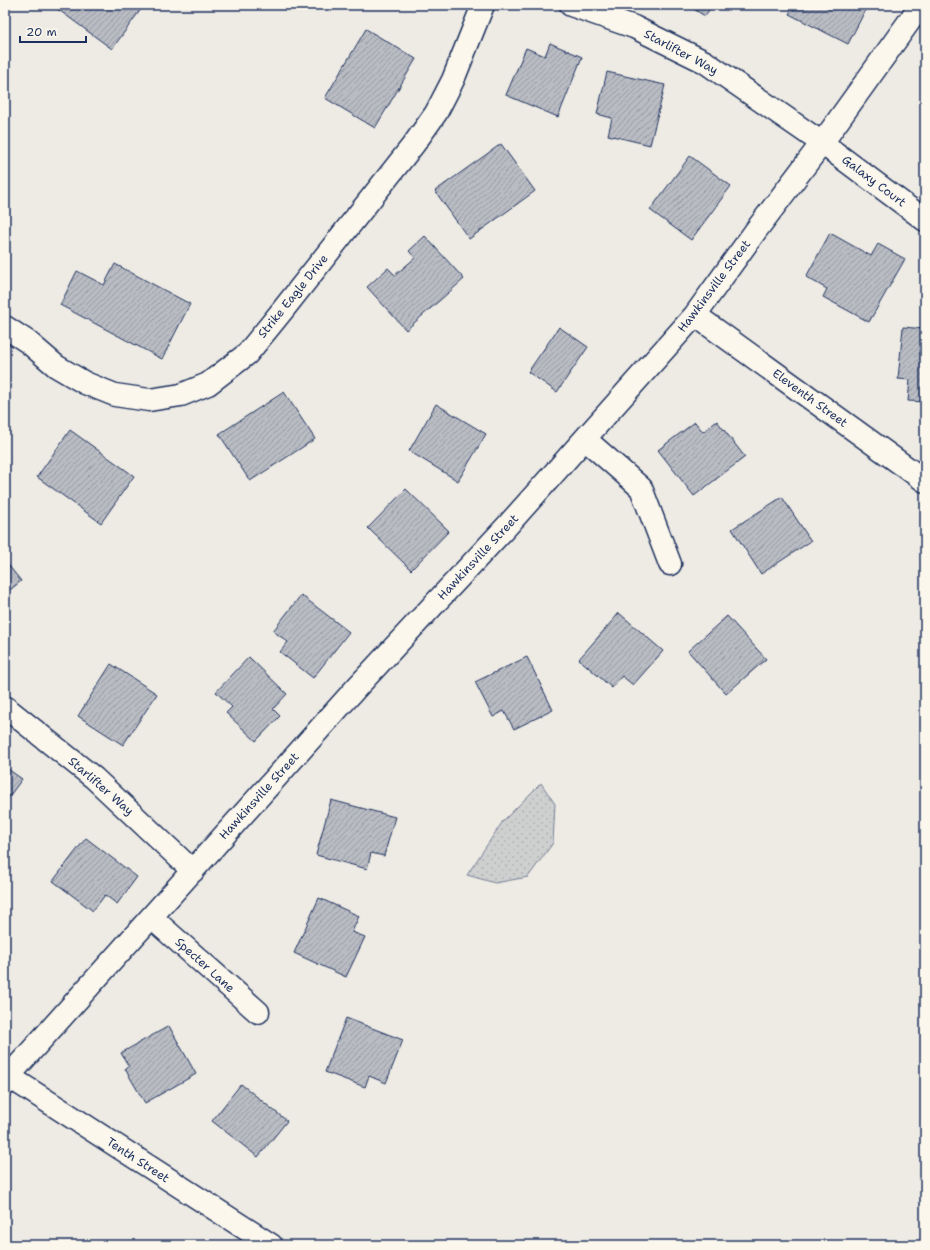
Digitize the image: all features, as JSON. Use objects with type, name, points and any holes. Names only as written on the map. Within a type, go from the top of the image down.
[{"type":"street","name":"Strike Eagle Drive","points":[[5,326],[28,342],[56,366],[85,383],[115,395],[149,400],[181,395],[208,384],[247,354],[414,144],[436,112],[453,80],[483,5]]},
{"type":"street","name":"Starlifter Way","points":[[571,5],[634,27],[705,62],[822,143]]},
{"type":"street","name":"Hawkinsville Street","points":[[6,1079],[152,918],[193,870],[353,692],[507,526],[695,315],[757,229],[822,143],[921,5]]},
{"type":"street","name":"Galaxy Court","points":[[822,143],[925,220]]},
{"type":"street","name":"Eleventh Street","points":[[695,315],[925,480]]},
{"type":"street","points":[[585,439],[641,488],[670,564]]},
{"type":"street","name":"Starlifter Way","points":[[5,707],[94,778],[193,870]]},
{"type":"street","name":"Specter Lane","points":[[152,918],[258,1012]]},
{"type":"street","name":"Tenth Street","points":[[6,1079],[271,1245]]},
{"type":"shaded area","points":[[541,783],[555,804],[553,843],[528,877],[495,883],[467,875],[503,821]]},
{"type":"building","points":[[52,5],[144,5],[112,49]]},
{"type":"building","points":[[687,5],[712,5],[705,16]]},
{"type":"building","points":[[794,5],[868,5],[848,44],[789,14]]},
{"type":"building","points":[[366,29],[416,59],[375,128],[325,98]]},
{"type":"building","points":[[550,43],[582,57],[558,117],[506,95],[526,48],[545,56]]},
{"type":"building","points":[[607,72],[665,85],[650,145],[608,135],[612,118],[597,114]]},
{"type":"building","points":[[501,144],[535,191],[469,239],[435,191]]},
{"type":"building","points":[[690,156],[731,186],[691,240],[650,210]]},
{"type":"building","points":[[830,233],[871,256],[878,244],[905,259],[869,322],[823,297],[827,289],[806,277]]},
{"type":"building","points":[[425,236],[464,279],[406,330],[367,287],[388,268],[395,275],[415,258],[409,251]]},
{"type":"building","points":[[115,264],[190,304],[162,359],[60,305],[77,271],[104,285]]},
{"type":"building","points":[[559,327],[588,347],[557,392],[528,372]]},
{"type":"building","points":[[903,327],[925,329],[925,402],[908,401],[910,380],[898,379]]},
{"type":"building","points":[[284,392],[315,439],[250,481],[219,434]]},
{"type":"building","points":[[436,404],[486,434],[458,481],[409,451]]},
{"type":"building","points":[[717,421],[745,457],[694,496],[658,450],[695,422],[703,432]]},
{"type":"building","points":[[70,430],[134,476],[101,523],[37,477]]},
{"type":"building","points":[[406,489],[449,531],[411,570],[368,528]]},
{"type":"building","points":[[782,497],[811,541],[761,574],[732,529]]},
{"type":"building","points":[[5,561],[21,581],[5,594]]},
{"type":"building","points":[[301,595],[349,632],[313,678],[280,652],[288,642],[273,631]]},
{"type":"building","points":[[619,613],[663,651],[633,685],[622,676],[612,688],[579,659]]},
{"type":"building","points":[[727,616],[766,659],[726,694],[688,651]]},
{"type":"building","points":[[249,657],[287,694],[273,709],[280,716],[256,741],[226,713],[232,707],[216,692]]},
{"type":"building","points":[[527,657],[553,710],[514,729],[504,711],[493,717],[475,682]]},
{"type":"building","points":[[111,664],[157,694],[123,745],[78,716]]},
{"type":"building","points":[[5,767],[22,779],[5,802]]},
{"type":"building","points":[[331,800],[395,817],[384,856],[371,853],[367,869],[316,855]]},
{"type":"building","points":[[86,838],[137,877],[117,904],[105,895],[93,911],[53,881]]},
{"type":"building","points":[[319,898],[359,916],[352,932],[365,937],[346,977],[294,953]]},
{"type":"building","points":[[346,1018],[403,1040],[386,1083],[369,1076],[365,1087],[325,1072]]},
{"type":"building","points":[[169,1026],[196,1074],[145,1103],[125,1069],[129,1067],[121,1053]]},
{"type":"building","points":[[241,1084],[287,1121],[258,1157],[212,1121]]}]
